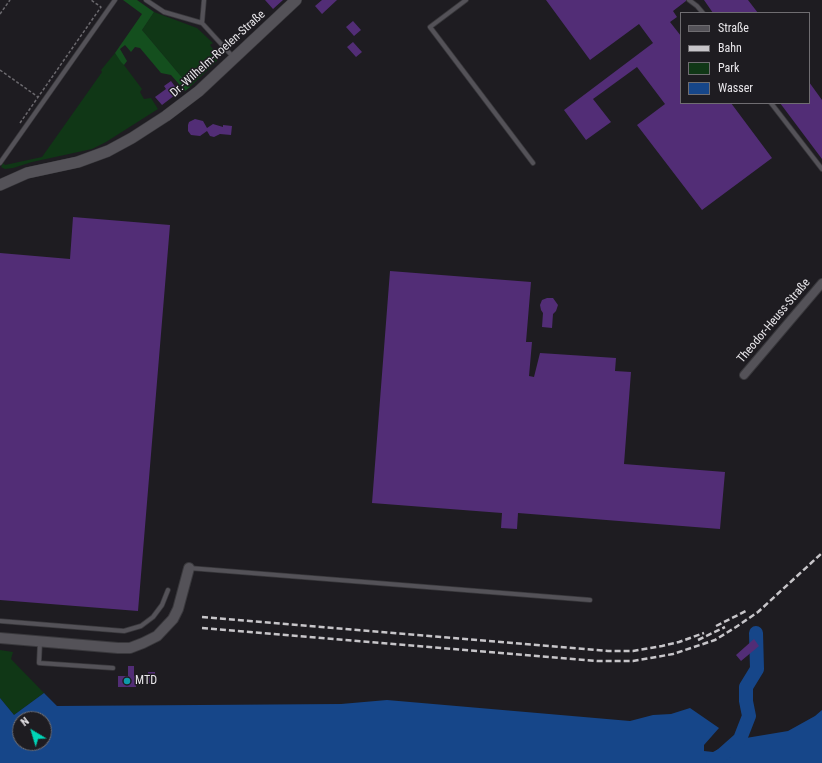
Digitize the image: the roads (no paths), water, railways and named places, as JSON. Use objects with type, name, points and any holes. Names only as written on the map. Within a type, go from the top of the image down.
[{"type":"main road","name":"Dr.-Wilhelm-Roelen-Straße","points":[[0,186],[27,173],[78,162],[114,148],[132,138],[166,116],[199,91],[296,0]]},
{"type":"street","name":"Theodor-Heuss-Straße","points":[[744,375],[822,282]]},
{"type":"street","points":[[0,638],[118,648],[130,648],[144,643],[157,636],[172,620],[178,609],[188,568]]},
{"type":"lane","points":[[0,164],[115,0]]},
{"type":"lane","points":[[146,0],[164,12],[202,23],[234,59]]},
{"type":"lane","points":[[202,23],[204,0]]},
{"type":"lane","points":[[466,0],[430,27],[533,163]]},
{"type":"lane","points":[[689,0],[702,12]]},
{"type":"lane","points":[[773,104],[822,169]]},
{"type":"lane","points":[[188,568],[590,600]]},
{"type":"lane","points":[[0,622],[124,631],[141,626],[153,617],[162,605],[168,590]]},
{"type":"lane","points":[[40,642],[39,663],[113,668]]},
{"type":"water","points":[[44,693],[57,706],[341,704],[387,700],[630,721],[653,715],[671,714],[690,708],[719,728],[704,745],[704,751],[713,752],[740,739],[788,731],[815,716],[822,710],[822,763],[0,763],[0,698],[12,713],[12,751],[52,751],[52,711],[19,711]]},
{"type":"waterway","points":[[713,763],[740,739],[749,716],[746,701],[746,687],[757,669],[756,633]]},
{"type":"railway","points":[[202,628],[598,661],[633,661],[673,654],[715,640],[758,612],[822,553]]},
{"type":"railway","points":[[716,626],[746,611]]},
{"type":"railway","points":[[202,617],[608,651],[633,651],[662,646],[679,642],[704,633]]},
{"type":"railway","points":[[698,640],[725,627]]},
{"type":"place","name":"MTD","points":[[127,681]]}]
